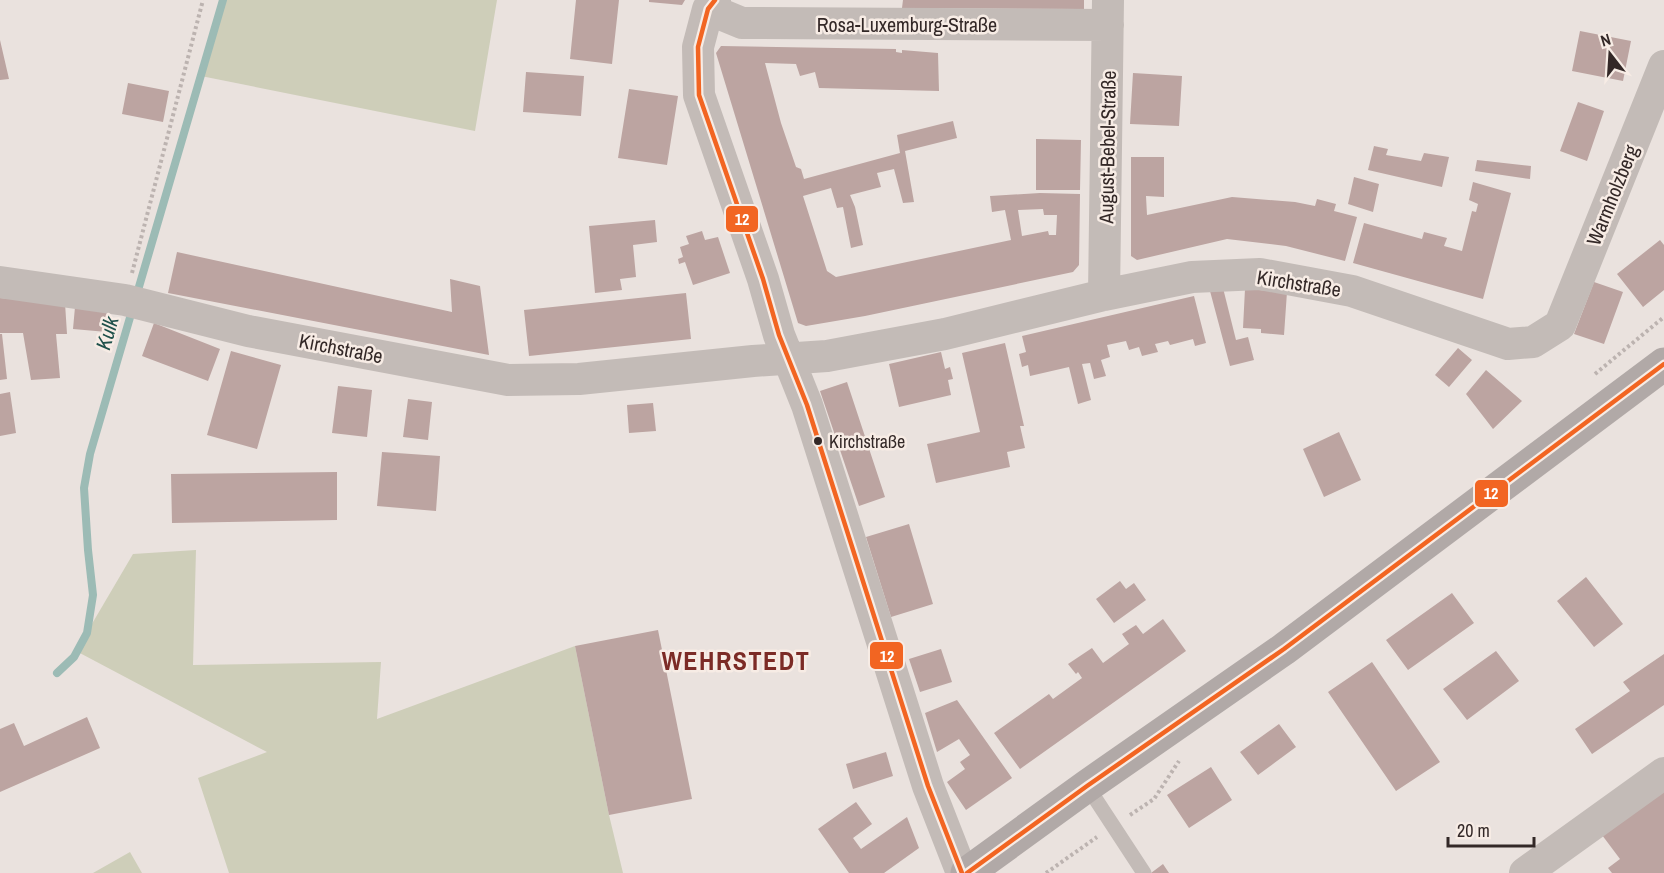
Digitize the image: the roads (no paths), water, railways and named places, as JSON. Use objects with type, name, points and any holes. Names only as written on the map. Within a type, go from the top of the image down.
[{"type":"main road","points":[[967,873],[1087,786],[1284,649],[1664,364]]},
{"type":"street","name":"Rosa-Luxemburg-Straße","points":[[712,5],[742,23],[1108,12]]},
{"type":"street","points":[[712,5],[698,47],[699,95],[763,279],[779,335],[807,405],[928,786],[962,873]]},
{"type":"street","name":"August-Bebel-Straße","points":[[1104,295],[1108,12]]},
{"type":"street","name":"Warmholzberg","points":[[1560,325],[1664,66]]},
{"type":"street","name":"Kirchstraße","points":[[0,282],[135,302],[248,331],[508,380],[579,379],[827,356],[945,334],[1104,295],[1192,277],[1260,274],[1352,291],[1508,344],[1533,342],[1560,325]]},
{"type":"street","points":[[1525,873],[1664,773]]},
{"type":"lane","points":[[1087,786],[1144,873]]},
{"type":"waterway","name":"Kulk","points":[[57,673],[74,657],[87,633],[93,595],[84,488],[90,454],[223,0]]},
{"type":"place","name":"Kirchstraße","points":[[818,441]]},
{"type":"district","name":"WEHRSTEDT","points":[[736,660]]}]
